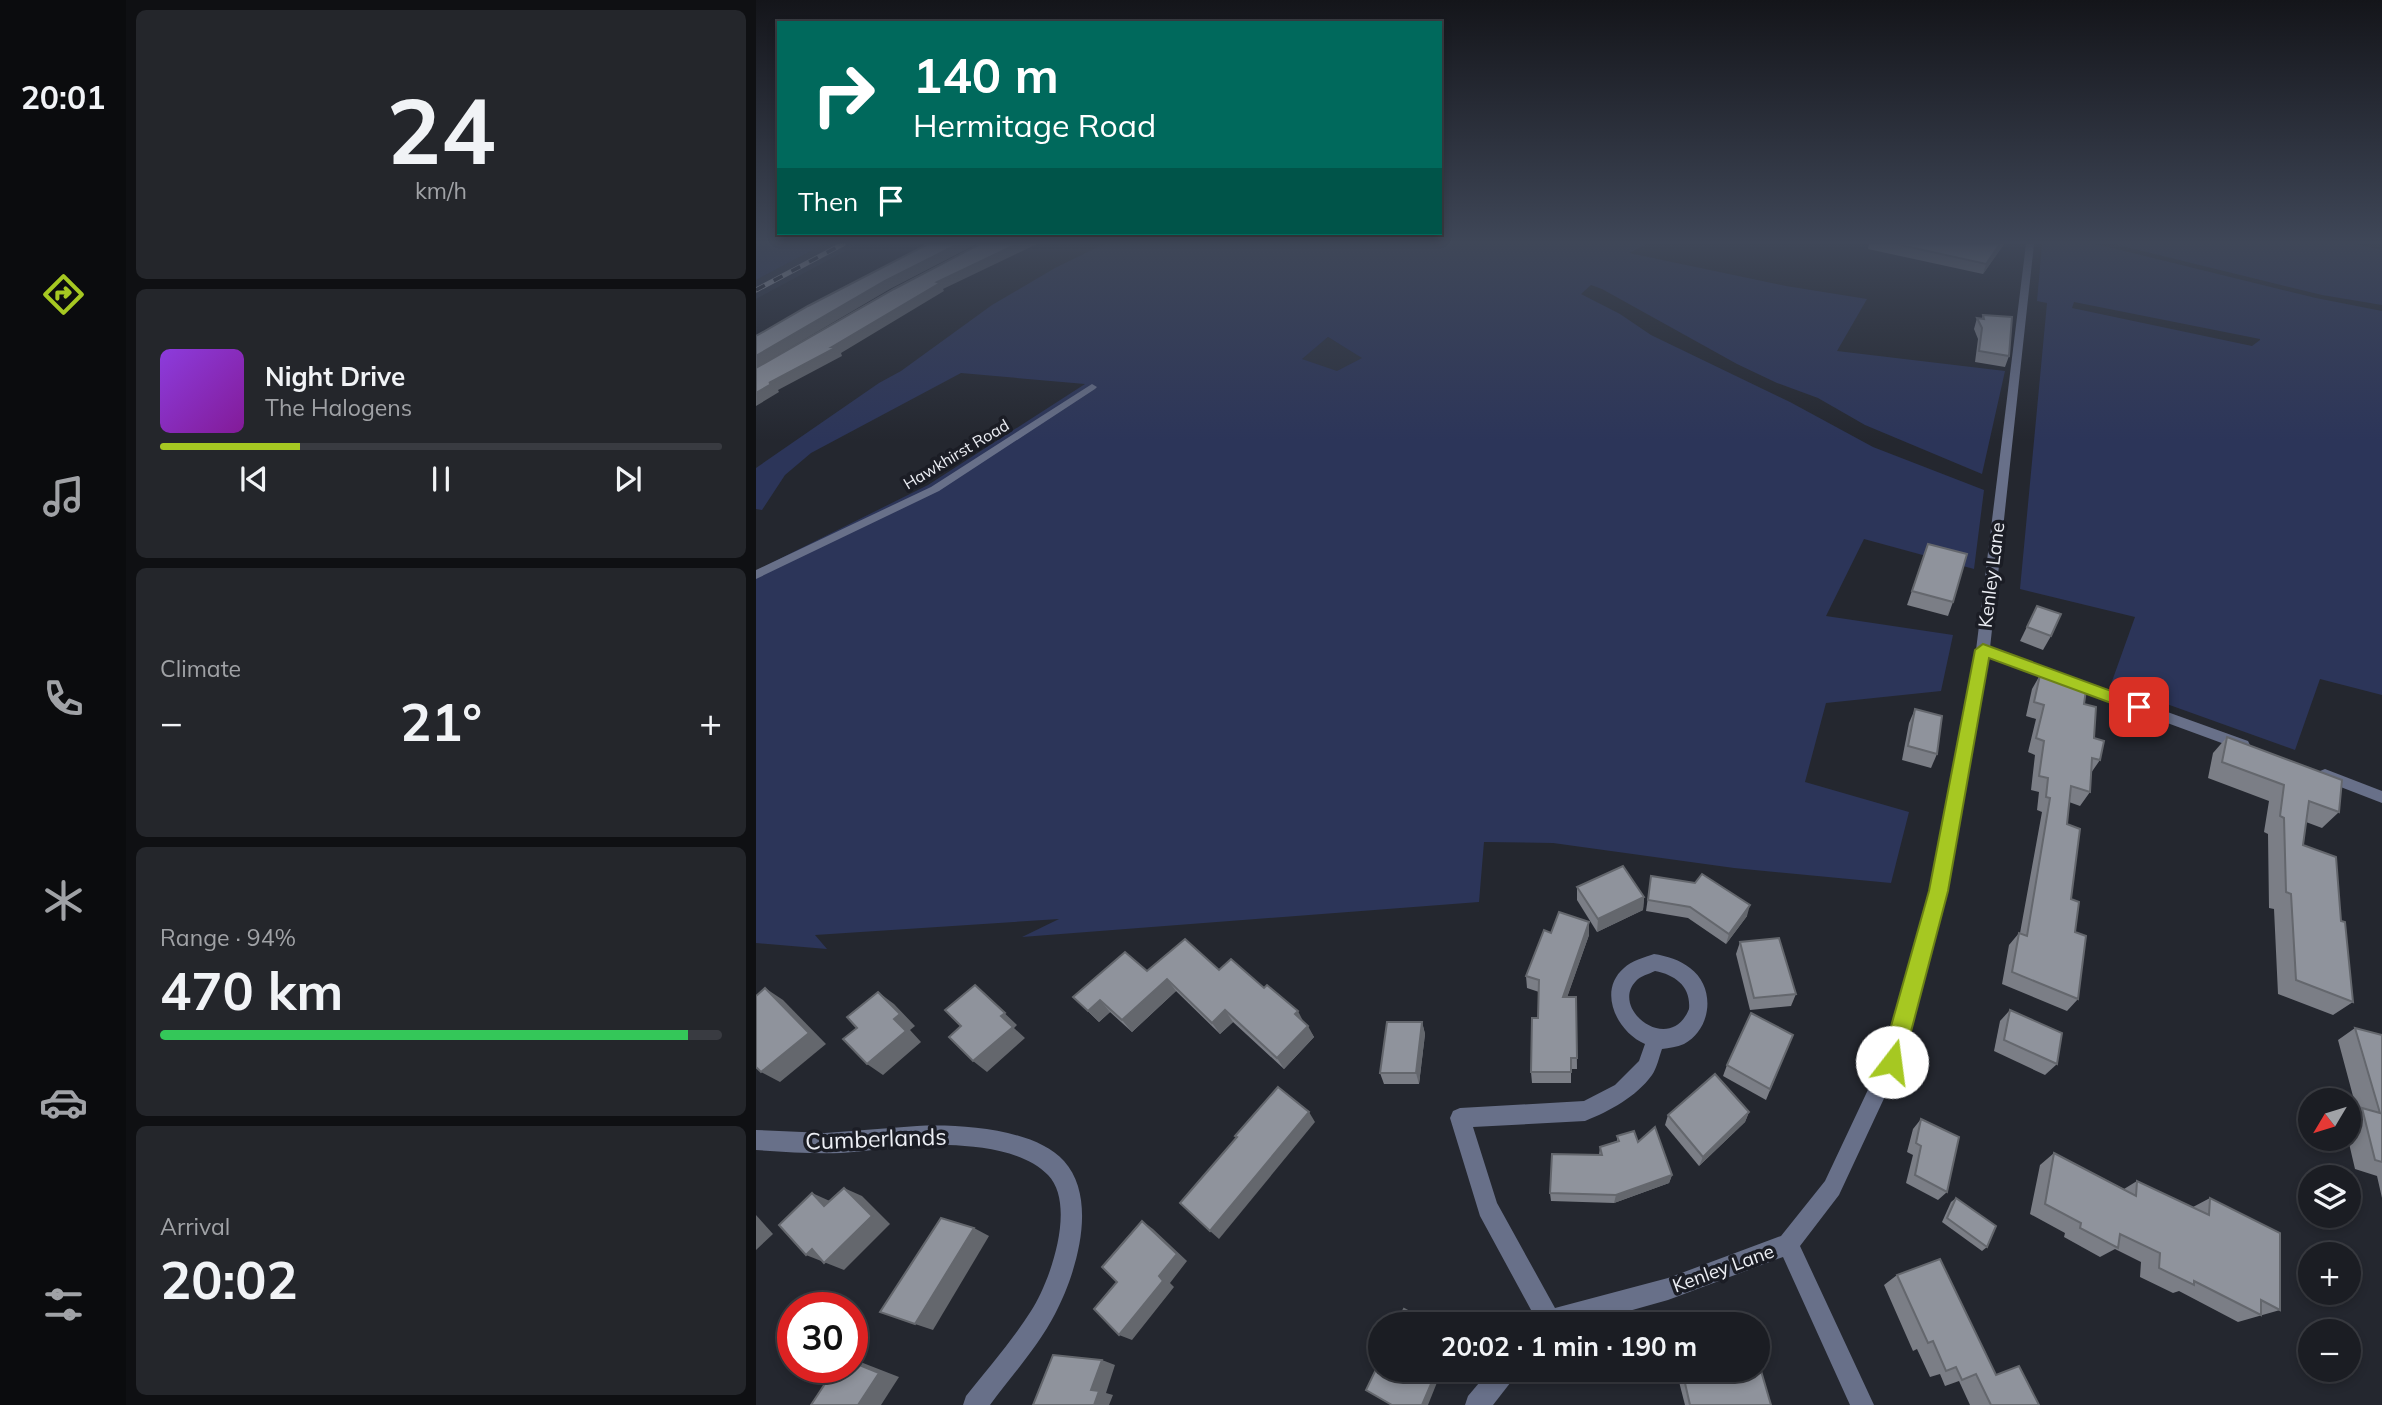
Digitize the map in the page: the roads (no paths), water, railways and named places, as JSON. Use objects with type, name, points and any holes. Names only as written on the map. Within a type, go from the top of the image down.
[{"type":"street","name":"Kenley Lane","points":[[1587,1312],[1668,1289],[1788,1244],[1832,1188],[1892,1062],[1938,891],[1983,650],[2022,310]]},
{"type":"street","name":"Hawkhirst Road","points":[[756,575],[935,489],[1092,387]]},
{"type":"street","points":[[1983,650],[2256,750]]},
{"type":"street","points":[[2308,769],[2382,797]]},
{"type":"street","points":[[1654,962],[1670,964],[1686,974],[1695,984],[1700,998],[1698,1013],[1690,1028],[1674,1037],[1656,1039],[1642,1034],[1625,1019],[1619,999],[1621,986],[1628,975],[1638,966],[1654,962]]},
{"type":"street","points":[[1542,1312],[1488,1208],[1461,1118],[1585,1111],[1622,1092],[1646,1067],[1656,1039]]},
{"type":"street","name":"Cumberlands","points":[[756,1140],[824,1143],[949,1135],[1009,1146],[1043,1156],[1063,1177],[1073,1206],[1068,1251],[1057,1284],[1040,1318],[975,1405]]},
{"type":"street","points":[[1788,1244],[1862,1405]]},
{"type":"street","points":[[1477,1405],[1496,1382]]}]
